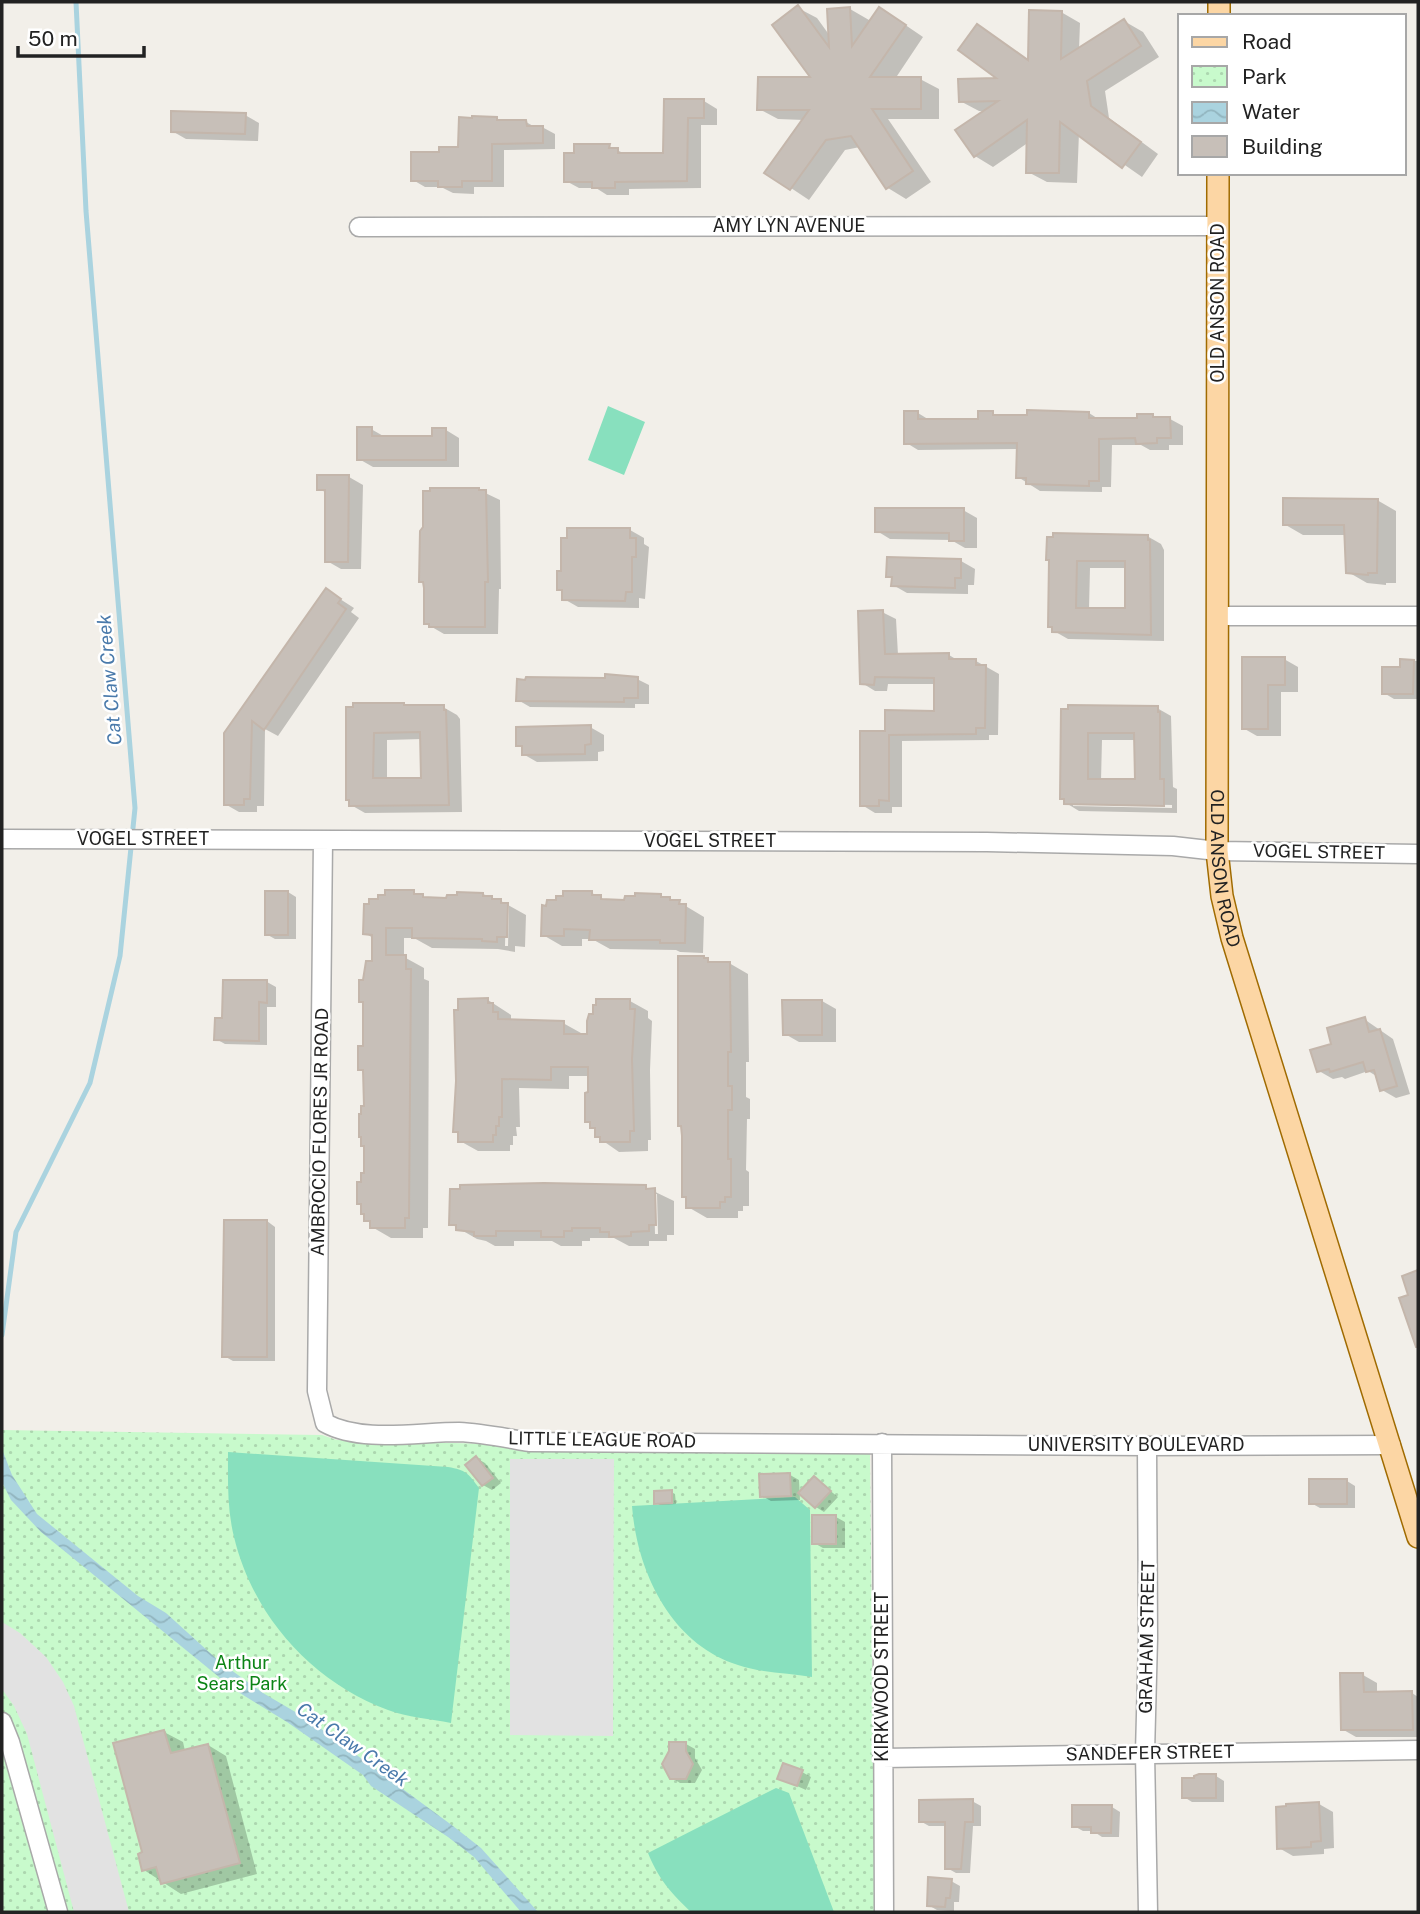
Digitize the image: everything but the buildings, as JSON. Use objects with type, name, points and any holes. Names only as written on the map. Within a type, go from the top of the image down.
[{"type":"main road","name":"OLD ANSON ROAD","points":[[1218,175],[1217,851],[1222,896],[1232,938],[1418,1537]]},
{"type":"street","name":"AMY LYN AVENUE","points":[[359,227],[1218,226]]},
{"type":"street","points":[[1217,616],[1418,616]]},
{"type":"street","name":"VOGEL STREET","points":[[2,839],[987,842],[1173,846],[1217,851],[1418,854]]},
{"type":"street","name":"AMBROCIO FLORES JR ROAD","points":[[323,840],[317,1391],[325,1423]]},
{"type":"street","name":"LITTLE LEAGUE ROAD","points":[[325,1423],[339,1431],[386,1434],[461,1432],[529,1442],[881,1443]]},
{"type":"street","name":"UNIVERSITY BOULEVARD","points":[[881,1443],[1391,1445]]},
{"type":"street","name":"KIRKWOOD STREET","points":[[881,1443],[884,1912]]},
{"type":"street","name":"GRAHAM STREET","points":[[1147,1446],[1148,1638],[1144,1753],[1148,1912]]},
{"type":"street","points":[[2,1722],[58,1912]]},
{"type":"street","name":"SANDEFER STREET","points":[[882,1758],[1418,1750]]},
{"type":"green space","points":[[608,406],[645,422],[624,475],[588,460]]},
{"type":"green space","name":"Arthur Sears Park","points":[[2,1430],[322,1435],[337,1440],[870,1454],[875,1912],[2,1912]]},
{"type":"green space","points":[[228,1452],[448,1467],[463,1471],[472,1479],[479,1488],[451,1723],[395,1712],[360,1698],[311,1664],[290,1643],[255,1593],[243,1566],[230,1516]]},
{"type":"green space","points":[[795,1497],[810,1510],[812,1677],[747,1668],[714,1655],[694,1641],[676,1623],[650,1580],[641,1556],[632,1506]]},
{"type":"green space","points":[[776,1788],[789,1793],[834,1912],[691,1912],[666,1886],[648,1853]]},
{"type":"shaded area","points":[[510,1459],[614,1459],[613,1736],[510,1735]]},
{"type":"shaded area","points":[[2,1622],[20,1633],[46,1657],[63,1682],[74,1706],[129,1912],[74,1912],[27,1734],[14,1706],[2,1689]]},
{"type":"water","points":[[2,1449],[12,1475],[37,1514],[138,1596],[166,1613],[220,1662],[263,1693],[309,1720],[481,1848],[538,1912],[521,1912],[474,1857],[371,1786],[363,1775],[287,1722],[235,1690],[41,1532],[11,1500],[2,1482]]},
{"type":"waterway","name":"Cat Claw Creek","points":[[2,1335],[16,1232],[90,1083],[120,956],[135,808],[86,211],[76,2]]}]
